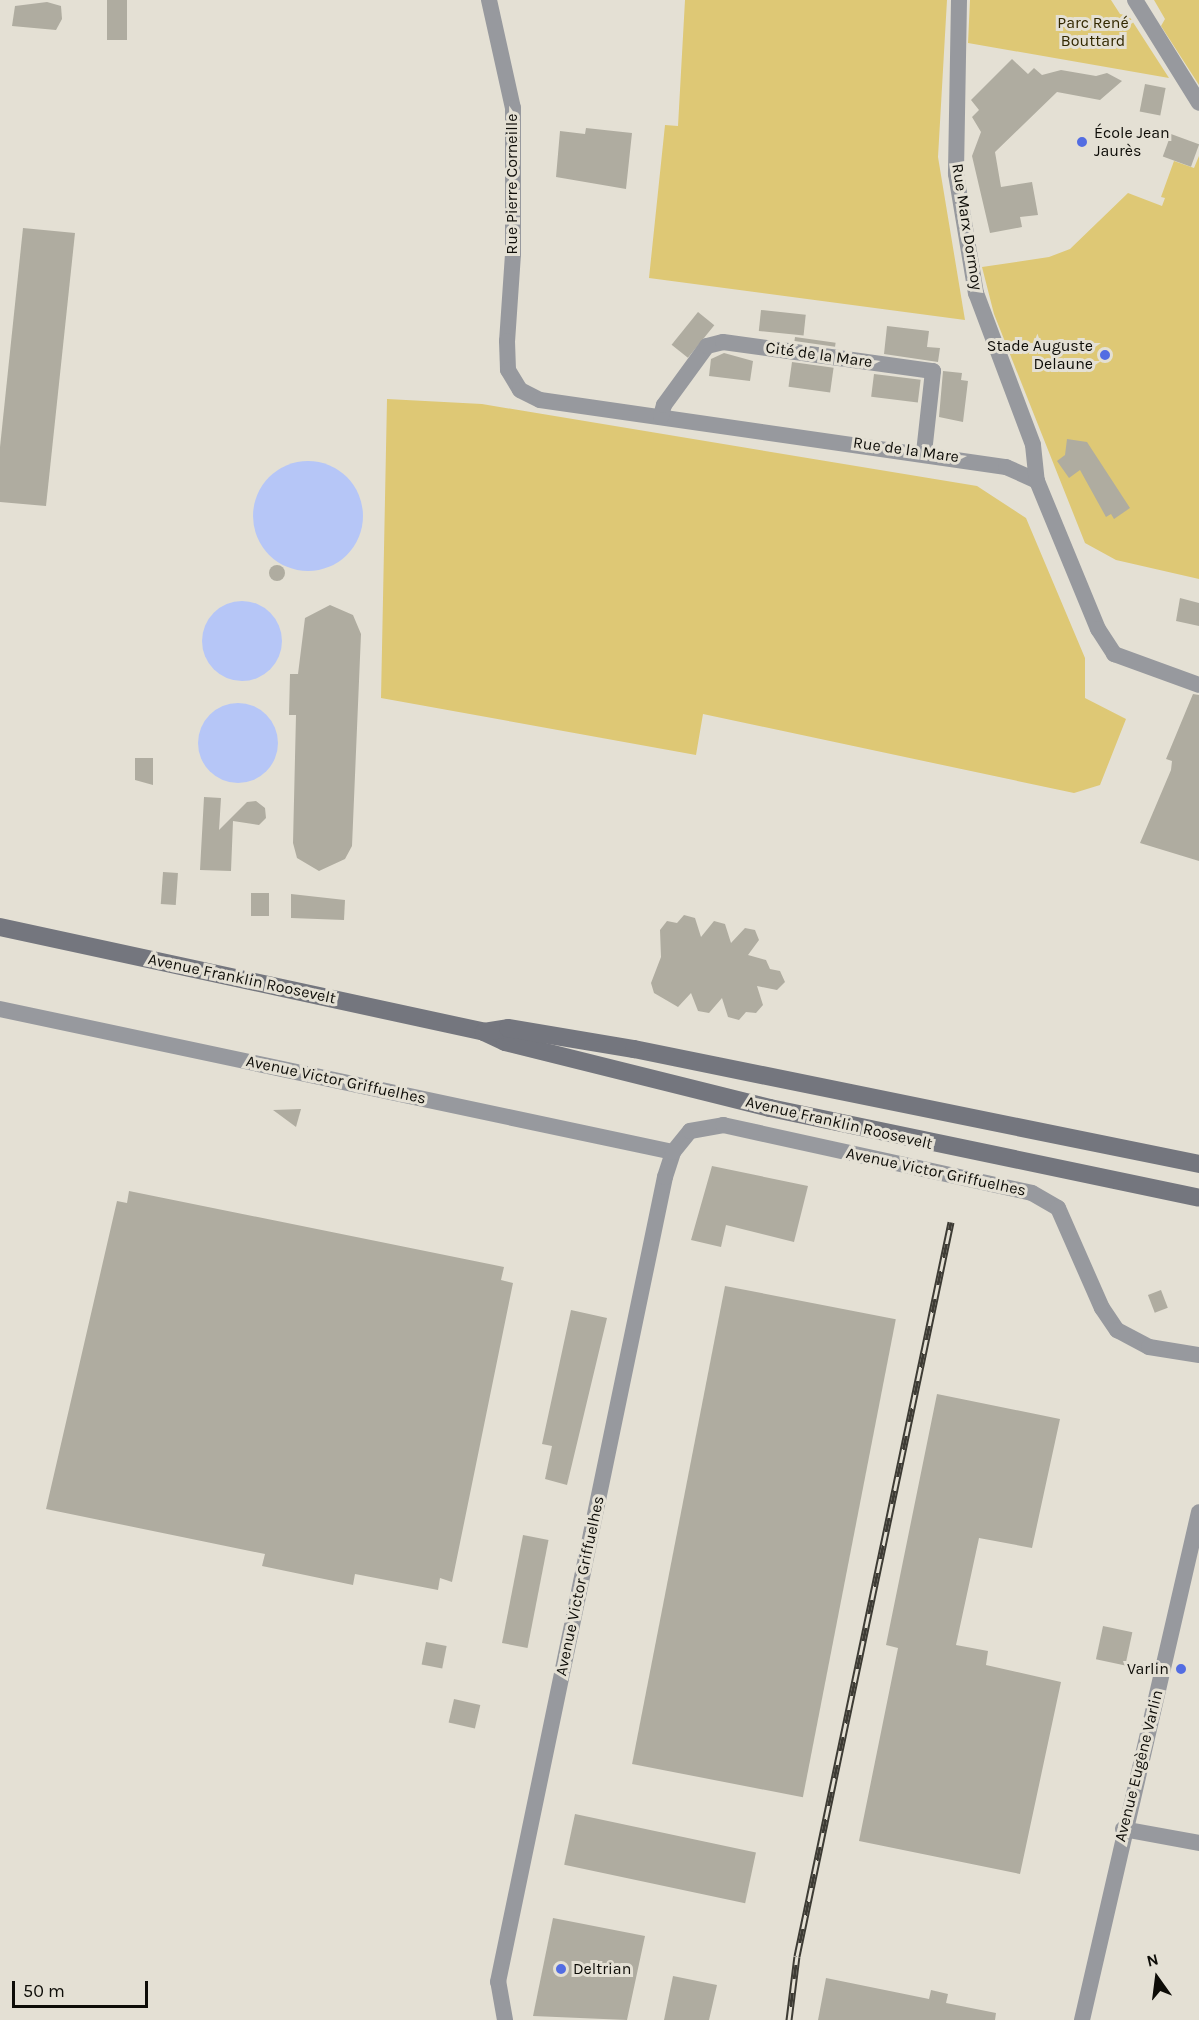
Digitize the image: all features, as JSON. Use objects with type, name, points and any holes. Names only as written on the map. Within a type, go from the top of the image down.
[{"type":"main road","name":"Avenue Franklin Roosevelt","points":[[0,927],[484,1032],[505,1042],[781,1110],[1199,1198]]},
{"type":"main road","name":"Avenue Franklin Roosevelt","points":[[484,1032],[508,1028],[634,1049],[1199,1164]]},
{"type":"street","name":"Rue Pierre Corneille","points":[[489,0],[513,108],[508,370]]},
{"type":"street","name":"Rue Marx Dormoy","points":[[959,0],[956,174],[976,294],[1033,445],[1037,481]]},
{"type":"street","points":[[1135,0],[1199,103]]},
{"type":"street","name":"Cité de la Mare","points":[[661,416],[664,405],[706,346],[723,342],[933,371],[924,452]]},
{"type":"street","name":"Rue de la Mare","points":[[508,370],[520,390],[540,400],[924,452],[1006,466],[1037,481]]},
{"type":"street","points":[[1037,481],[1098,629],[1114,654],[1199,685]]},
{"type":"street","name":"Avenue Victor Griffuelhes","points":[[0,1009],[673,1152]]},
{"type":"street","name":"Avenue Victor Griffuelhes","points":[[505,2020],[498,1982],[673,1152],[690,1131],[723,1125],[1032,1193],[1058,1209],[1102,1308],[1117,1330],[1149,1347],[1199,1355]]},
{"type":"street","name":"Avenue Eugène Varlin","points":[[1082,2020],[1123,1829],[1199,1512]]},
{"type":"street","points":[[1123,1829],[1199,1843]]},
{"type":"green space","points":[[685,0],[947,0],[938,157],[965,320],[649,278],[665,125],[678,126]]},
{"type":"green space","name":"Parc René Bouttard","points":[[970,0],[1111,0],[1120,14],[1129,16],[1169,78],[968,43]]},
{"type":"green space","points":[[1154,0],[1199,0],[1199,85],[1161,26],[1165,19]]},
{"type":"green space","name":"Stade Auguste Delaune","points":[[1199,156],[1199,579],[1116,560],[1085,543],[994,314],[982,267],[1049,257],[1070,249],[1128,193],[1162,206],[1165,198],[1161,197],[1174,161],[1194,168]]},
{"type":"green space","points":[[387,399],[482,404],[977,486],[1026,518],[1085,658],[1085,698],[1126,719],[1100,785],[1074,793],[703,714],[696,755],[381,698]]},
{"type":"water","points":[[308,461],[329,466],[347,477],[358,495],[363,516],[358,537],[347,555],[329,566],[308,571],[287,566],[269,555],[258,537],[253,516],[258,495],[269,477],[287,466]]},
{"type":"water","points":[[234,601],[250,601],[271,612],[282,633],[282,649],[271,670],[250,681],[234,681],[220,675],[208,663],[202,649],[202,633],[208,619],[220,607]]},
{"type":"water","points":[[238,703],[253,706],[266,715],[275,728],[278,743],[275,758],[266,771],[253,780],[238,783],[223,780],[210,771],[201,758],[198,743],[201,728],[210,715],[223,706]]},
{"type":"building","points":[[107,0],[127,0],[127,40],[107,40]]},
{"type":"building","points":[[47,2],[61,6],[62,19],[56,30],[12,26],[15,6]]},
{"type":"building","points":[[1012,59],[1028,74],[1034,68],[1042,75],[1061,70],[1096,76],[1107,73],[1122,81],[1100,100],[1057,92],[995,152],[1001,187],[1032,182],[1038,215],[1020,217],[1022,227],[990,233],[972,156],[981,132],[972,117],[979,110],[971,100]]},
{"type":"building","points":[[1145,84],[1166,88],[1160,115],[1140,111]]},
{"type":"building","points":[[586,128],[632,133],[626,189],[556,177],[560,131],[585,134]]},
{"type":"building","points":[[1171,134],[1199,144],[1191,167],[1163,157]]},
{"type":"building","points":[[23,228],[75,233],[46,506],[0,502],[0,447]]},
{"type":"building","points":[[761,310],[806,315],[804,336],[759,331]]},
{"type":"building","points":[[698,312],[714,325],[688,358],[672,345]]},
{"type":"building","points":[[887,326],[929,331],[927,347],[940,348],[938,362],[884,354]]},
{"type":"building","points":[[795,337],[836,343],[835,347],[794,341]]},
{"type":"building","points":[[724,353],[753,361],[750,381],[709,376],[711,359]]},
{"type":"building","points":[[792,362],[834,368],[830,393],[789,387]]},
{"type":"building","points":[[943,371],[962,373],[961,380],[968,381],[963,422],[939,417]]},
{"type":"building","points":[[874,374],[921,380],[918,403],[871,397]]},
{"type":"building","points":[[1067,439],[1087,442],[1130,508],[1114,519],[1111,514],[1106,517],[1080,470],[1069,478],[1057,461],[1065,455]]},
{"type":"building","points":[[277,565],[283,567],[285,573],[283,579],[277,581],[271,579],[269,573],[271,567]]},
{"type":"building","points":[[1180,598],[1199,603],[1199,626],[1176,621]]},
{"type":"building","points":[[330,605],[353,615],[361,634],[352,846],[345,859],[319,871],[297,858],[293,843],[296,715],[289,715],[290,674],[298,674],[305,618]]},
{"type":"building","points":[[1193,694],[1199,695],[1199,861],[1140,843],[1171,770],[1172,761],[1166,759]]},
{"type":"building","points":[[135,758],[153,758],[153,785],[135,780]]},
{"type":"building","points":[[204,797],[221,798],[219,830],[247,802],[256,801],[265,808],[266,818],[259,825],[233,821],[231,871],[200,870]]},
{"type":"building","points":[[163,872],[178,873],[176,905],[161,904]]},
{"type":"building","points":[[251,893],[269,893],[269,916],[251,916]]},
{"type":"building","points":[[291,894],[345,900],[344,920],[291,918]]},
{"type":"building","points":[[684,915],[695,918],[701,937],[714,921],[725,924],[731,943],[745,928],[755,930],[759,940],[748,955],[766,960],[770,969],[780,971],[785,982],[777,990],[757,986],[763,1005],[756,1013],[746,1012],[739,1020],[728,1017],[722,998],[709,1013],[698,1011],[691,993],[678,1007],[654,993],[651,983],[661,957],[660,930],[667,921],[677,923]]},
{"type":"building","points":[[301,1109],[296,1127],[273,1110]]},
{"type":"building","points":[[712,1166],[808,1186],[794,1242],[726,1225],[721,1247],[691,1240]]},
{"type":"building","points":[[129,1191],[504,1267],[501,1280],[513,1283],[452,1582],[440,1578],[438,1590],[355,1574],[353,1585],[262,1566],[265,1554],[46,1509],[117,1201],[127,1203]]},
{"type":"building","points":[[725,1286],[896,1319],[803,1797],[632,1764]]},
{"type":"building","points":[[1161,1290],[1168,1308],[1155,1313],[1148,1295]]},
{"type":"building","points":[[571,1310],[607,1318],[567,1485],[545,1479],[552,1446],[542,1444]]},
{"type":"building","points":[[937,1394],[1060,1419],[1032,1548],[979,1538],[956,1645],[988,1651],[986,1665],[1061,1682],[1020,1874],[859,1841],[898,1648],[886,1645]]},
{"type":"building","points":[[523,1535],[549,1540],[528,1648],[502,1643]]},
{"type":"building","points":[[1103,1626],[1132,1632],[1125,1665],[1096,1659]]},
{"type":"building","points":[[426,1642],[447,1646],[442,1669],[422,1665]]},
{"type":"building","points":[[454,1699],[480,1705],[475,1728],[449,1722]]},
{"type":"building","points":[[575,1814],[756,1852],[745,1903],[564,1865]]},
{"type":"building","points":[[553,1918],[645,1936],[627,2020],[533,2016]]},
{"type":"building","points":[[673,1976],[717,1985],[709,2020],[664,2020]]},
{"type":"building","points":[[826,1978],[929,1999],[931,1990],[948,1994],[946,2003],[996,2013],[995,2020],[818,2020]]},
{"type":"railway","points":[[789,2020],[797,1956],[951,1222]]},
{"type":"place","name":"École Jean Jaurès","points":[[1082,142]]},
{"type":"place","name":"Stade Auguste Delaune","points":[[1105,355]]},
{"type":"place","name":"Varlin","points":[[1181,1669]]},
{"type":"place","name":"Deltrian","points":[[561,1969]]}]
